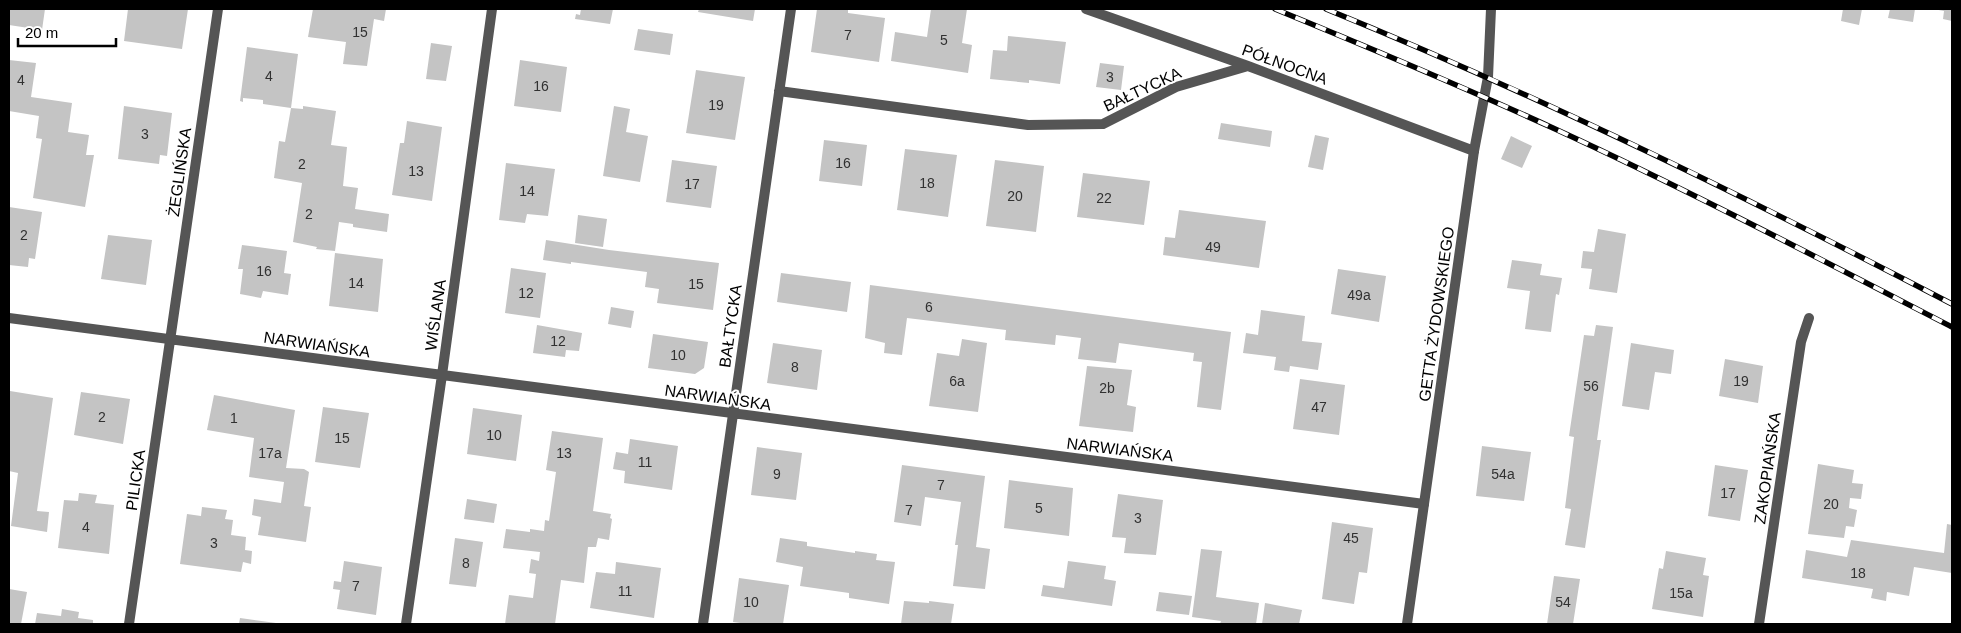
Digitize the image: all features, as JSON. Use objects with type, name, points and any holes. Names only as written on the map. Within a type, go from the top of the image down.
[{"type":"street","name":"ŻEGLIŃSKA","points":[[170,339],[218,9]]},
{"type":"street","name":"WIŚLANA","points":[[406,624],[492,9]]},
{"type":"street","name":"BAŁTYCKA","points":[[703,624],[791,9]]},
{"type":"street","name":"PÓŁNOCNA","points":[[1086,9],[1248,66],[1474,151]]},
{"type":"street","name":"GETTA ŻYDOWSKIEGO","points":[[1407,624],[1474,151],[1488,77],[1491,9]]},
{"type":"street","name":"BAŁTYCKA","points":[[779,91],[1028,125],[1103,124],[1176,88],[1248,66]]},
{"type":"street","name":"NARWIAŃSKA","points":[[9,318],[1424,504]]},
{"type":"street","name":"ZAKOPIAŃSKA","points":[[1759,624],[1801,342],[1809,318]]},
{"type":"street","name":"PILICKA","points":[[130,624],[170,339]]},
{"type":"building","points":[[9,9],[45,9],[42,30],[9,25]]},
{"type":"building","points":[[128,9],[188,9],[182,49],[124,41]]},
{"type":"building","points":[[313,9],[386,9],[384,21],[374,19],[367,66],[343,64],[346,42],[308,37]]},
{"type":"building","points":[[581,9],[613,9],[610,24],[575,19],[576,14],[580,15]]},
{"type":"building","points":[[699,9],[755,9],[753,21],[698,12]]},
{"type":"building","points":[[817,9],[848,9],[848,13],[885,18],[879,62],[811,52]]},
{"type":"building","points":[[931,9],[967,9],[962,43],[972,45],[968,73],[891,61],[895,32],[927,37]]},
{"type":"building","points":[[1843,9],[1862,9],[1859,25],[1841,21]]},
{"type":"building","points":[[1890,9],[1915,9],[1913,22],[1888,18]]},
{"type":"building","points":[[1933,9],[1952,9],[1952,21],[1943,19],[1944,11]]},
{"type":"building","points":[[638,29],[673,34],[670,55],[634,50]]},
{"type":"building","points":[[1008,36],[1066,42],[1060,84],[1029,80],[1029,83],[990,79],[993,50],[1007,51]]},
{"type":"building","points":[[431,43],[452,46],[446,81],[426,79]]},
{"type":"building","points":[[247,47],[298,54],[291,108],[263,104],[263,100],[243,98],[243,102],[240,101]]},
{"type":"building","points":[[9,60],[36,63],[31,97],[72,103],[68,132],[89,135],[86,155],[94,155],[85,207],[33,198],[42,139],[36,138],[39,116],[9,111]]},
{"type":"building","points":[[520,60],[567,67],[561,112],[514,106]]},
{"type":"building","points":[[1100,63],[1124,66],[1121,90],[1096,87]]},
{"type":"building","points":[[696,70],[745,77],[735,140],[686,133]]},
{"type":"building","points":[[124,106],[172,113],[167,156],[160,155],[159,164],[118,159]]},
{"type":"building","points":[[303,106],[336,111],[331,145],[347,147],[343,186],[358,188],[355,209],[389,214],[387,232],[353,227],[353,224],[339,222],[335,251],[316,249],[317,247],[293,242],[302,183],[274,178],[279,141],[285,142],[291,108],[303,109]]},
{"type":"building","points":[[614,106],[630,109],[626,132],[648,136],[640,182],[603,176]]},
{"type":"building","points":[[407,121],[442,127],[432,201],[392,195],[400,143],[404,143]]},
{"type":"building","points":[[1221,123],[1272,131],[1270,147],[1218,139]]},
{"type":"building","points":[[1315,135],[1329,138],[1323,170],[1308,167]]},
{"type":"building","points":[[1511,136],[1532,146],[1522,168],[1501,159]]},
{"type":"building","points":[[824,140],[867,145],[862,186],[819,181]]},
{"type":"building","points":[[905,149],[957,155],[948,217],[897,210]]},
{"type":"building","points":[[672,160],[717,166],[711,208],[666,202]]},
{"type":"building","points":[[995,160],[1044,166],[1036,232],[986,226]]},
{"type":"building","points":[[506,163],[555,169],[548,216],[527,214],[525,223],[499,220]]},
{"type":"building","points":[[1083,173],[1150,181],[1144,225],[1077,217]]},
{"type":"building","points":[[9,207],[42,212],[35,259],[29,258],[28,267],[9,265]]},
{"type":"building","points":[[1179,210],[1266,221],[1259,268],[1163,255],[1165,237],[1175,238]]},
{"type":"building","points":[[578,215],[607,219],[603,247],[575,243]]},
{"type":"building","points":[[1598,229],[1626,234],[1617,293],[1589,289],[1592,269],[1581,268],[1583,251],[1594,252]]},
{"type":"building","points":[[108,235],[152,240],[146,285],[101,279]]},
{"type":"building","points":[[546,240],[609,250],[719,263],[713,310],[657,303],[659,289],[645,287],[647,272],[543,260]]},
{"type":"building","points":[[242,245],[287,251],[284,273],[291,274],[288,295],[263,291],[261,298],[240,294],[243,269],[238,269]]},
{"type":"building","points":[[335,253],[383,259],[378,312],[329,306]]},
{"type":"building","points":[[1512,260],[1542,264],[1540,275],[1562,278],[1559,295],[1556,294],[1551,332],[1525,329],[1530,291],[1507,288]]},
{"type":"building","points":[[511,268],[546,273],[540,318],[505,313]]},
{"type":"building","points":[[1338,269],[1386,276],[1379,322],[1331,314]]},
{"type":"building","points":[[781,273],[851,282],[847,312],[777,302]]},
{"type":"building","points":[[870,285],[1231,332],[1221,410],[1197,407],[1202,362],[1193,361],[1194,353],[1119,343],[1116,363],[1078,359],[1081,338],[1056,335],[1055,345],[1005,340],[1006,330],[907,318],[902,355],[884,353],[885,343],[865,338]]},
{"type":"building","points":[[611,307],[634,311],[631,328],[608,324]]},
{"type":"building","points":[[1261,310],[1305,316],[1302,341],[1322,343],[1318,370],[1290,366],[1289,372],[1274,370],[1276,357],[1243,353],[1246,333],[1258,335]]},
{"type":"building","points":[[537,325],[582,333],[579,351],[566,350],[565,357],[533,353]]},
{"type":"building","points":[[1596,325],[1613,327],[1597,440],[1601,440],[1585,548],[1565,545],[1571,509],[1565,508],[1574,437],[1569,436],[1584,335],[1594,336]]},
{"type":"building","points":[[653,334],[708,342],[704,368],[695,374],[648,368]]},
{"type":"building","points":[[962,339],[987,343],[978,412],[929,406],[937,353],[959,356]]},
{"type":"building","points":[[773,343],[822,350],[817,390],[767,383]]},
{"type":"building","points":[[1631,343],[1674,350],[1671,374],[1655,372],[1649,410],[1622,406]]},
{"type":"building","points":[[1725,359],[1763,366],[1758,403],[1719,396]]},
{"type":"building","points":[[1087,366],[1132,370],[1127,405],[1136,407],[1133,432],[1079,426]]},
{"type":"building","points":[[1300,379],[1345,385],[1339,435],[1293,429]]},
{"type":"building","points":[[10,391],[53,398],[37,511],[49,512],[47,532],[11,526],[18,473],[9,471]]},
{"type":"building","points":[[81,392],[130,399],[123,444],[74,435]]},
{"type":"building","points":[[214,395],[295,410],[286,468],[304,469],[309,472],[304,506],[311,507],[306,542],[258,535],[261,517],[252,515],[254,499],[281,503],[284,482],[249,477],[254,438],[207,430]]},
{"type":"building","points":[[323,407],[369,413],[360,468],[315,462]]},
{"type":"building","points":[[473,408],[522,415],[516,461],[467,454]]},
{"type":"building","points":[[552,431],[603,438],[593,511],[611,514],[609,540],[598,538],[596,547],[588,547],[584,583],[561,580],[555,624],[505,624],[509,595],[533,598],[536,574],[529,573],[531,559],[539,561],[540,552],[503,548],[506,529],[530,532],[530,529],[544,531],[545,520],[549,521],[556,472],[546,470]]},
{"type":"building","points":[[630,439],[678,446],[672,490],[624,483],[625,471],[613,469],[616,452],[628,454]]},
{"type":"building","points":[[1482,446],[1531,452],[1524,501],[1476,496]]},
{"type":"building","points":[[757,447],[802,453],[796,500],[751,495]]},
{"type":"building","points":[[1818,464],[1854,470],[1852,483],[1863,484],[1861,499],[1850,498],[1849,508],[1857,510],[1854,527],[1846,526],[1844,538],[1808,534]]},
{"type":"building","points":[[902,465],[985,476],[976,547],[990,549],[985,589],[953,586],[958,545],[955,545],[961,502],[925,497],[921,526],[894,522]]},
{"type":"building","points":[[1715,465],[1748,470],[1740,521],[1708,516]]},
{"type":"building","points":[[1009,480],[1073,488],[1069,536],[1004,528]]},
{"type":"building","points":[[79,493],[97,495],[95,503],[114,505],[109,554],[58,548],[64,500],[78,501]]},
{"type":"building","points":[[1118,494],[1163,500],[1156,555],[1124,553],[1126,538],[1112,537]]},
{"type":"building","points":[[467,499],[497,504],[494,523],[464,519]]},
{"type":"building","points":[[202,507],[227,510],[225,519],[233,520],[231,535],[246,537],[245,550],[252,551],[251,564],[243,562],[241,572],[180,564],[187,514],[201,516]]},
{"type":"building","points":[[1332,522],[1373,528],[1367,573],[1359,572],[1354,604],[1322,599]]},
{"type":"building","points":[[1947,524],[1952,525],[1952,573],[1914,567],[1909,596],[1887,592],[1886,601],[1871,598],[1873,589],[1802,578],[1806,550],[1847,557],[1851,540],[1944,553]]},
{"type":"building","points":[[455,538],[483,542],[476,587],[449,584]]},
{"type":"building","points":[[780,538],[807,542],[807,546],[855,553],[855,551],[877,554],[876,560],[895,562],[889,604],[849,598],[849,593],[800,586],[803,567],[776,562]]},
{"type":"building","points":[[1201,549],[1222,551],[1216,597],[1259,603],[1256,624],[1220,624],[1221,621],[1192,617]]},
{"type":"building","points":[[1666,551],[1706,558],[1703,575],[1709,576],[1703,617],[1652,609],[1659,568],[1663,569]]},
{"type":"building","points":[[344,561],[382,567],[376,615],[337,609],[340,590],[333,589],[334,581],[341,582]]},
{"type":"building","points":[[1068,561],[1106,566],[1104,579],[1116,581],[1112,606],[1041,596],[1043,585],[1064,588]]},
{"type":"building","points":[[616,562],[661,568],[654,618],[590,608],[596,572],[615,574]]},
{"type":"building","points":[[1554,576],[1580,579],[1573,624],[1547,624]]},
{"type":"building","points":[[739,578],[789,585],[783,624],[733,622]]},
{"type":"building","points":[[9,589],[27,592],[21,624],[9,624]]},
{"type":"building","points":[[1159,592],[1192,596],[1189,615],[1156,611]]},
{"type":"building","points":[[904,601],[954,604],[951,624],[901,624]]},
{"type":"building","points":[[1265,603],[1302,610],[1299,624],[1262,624]]},
{"type":"building","points":[[62,609],[79,612],[78,618],[93,620],[93,624],[35,624],[37,613],[61,616]]},
{"type":"building","points":[[240,618],[276,623],[276,624],[239,624]]},
{"type":"railway","points":[[1275,9],[1518,112],[1754,225],[1952,327]]},
{"type":"railway","points":[[1326,9],[1564,112],[1798,225],[1952,304]]}]
